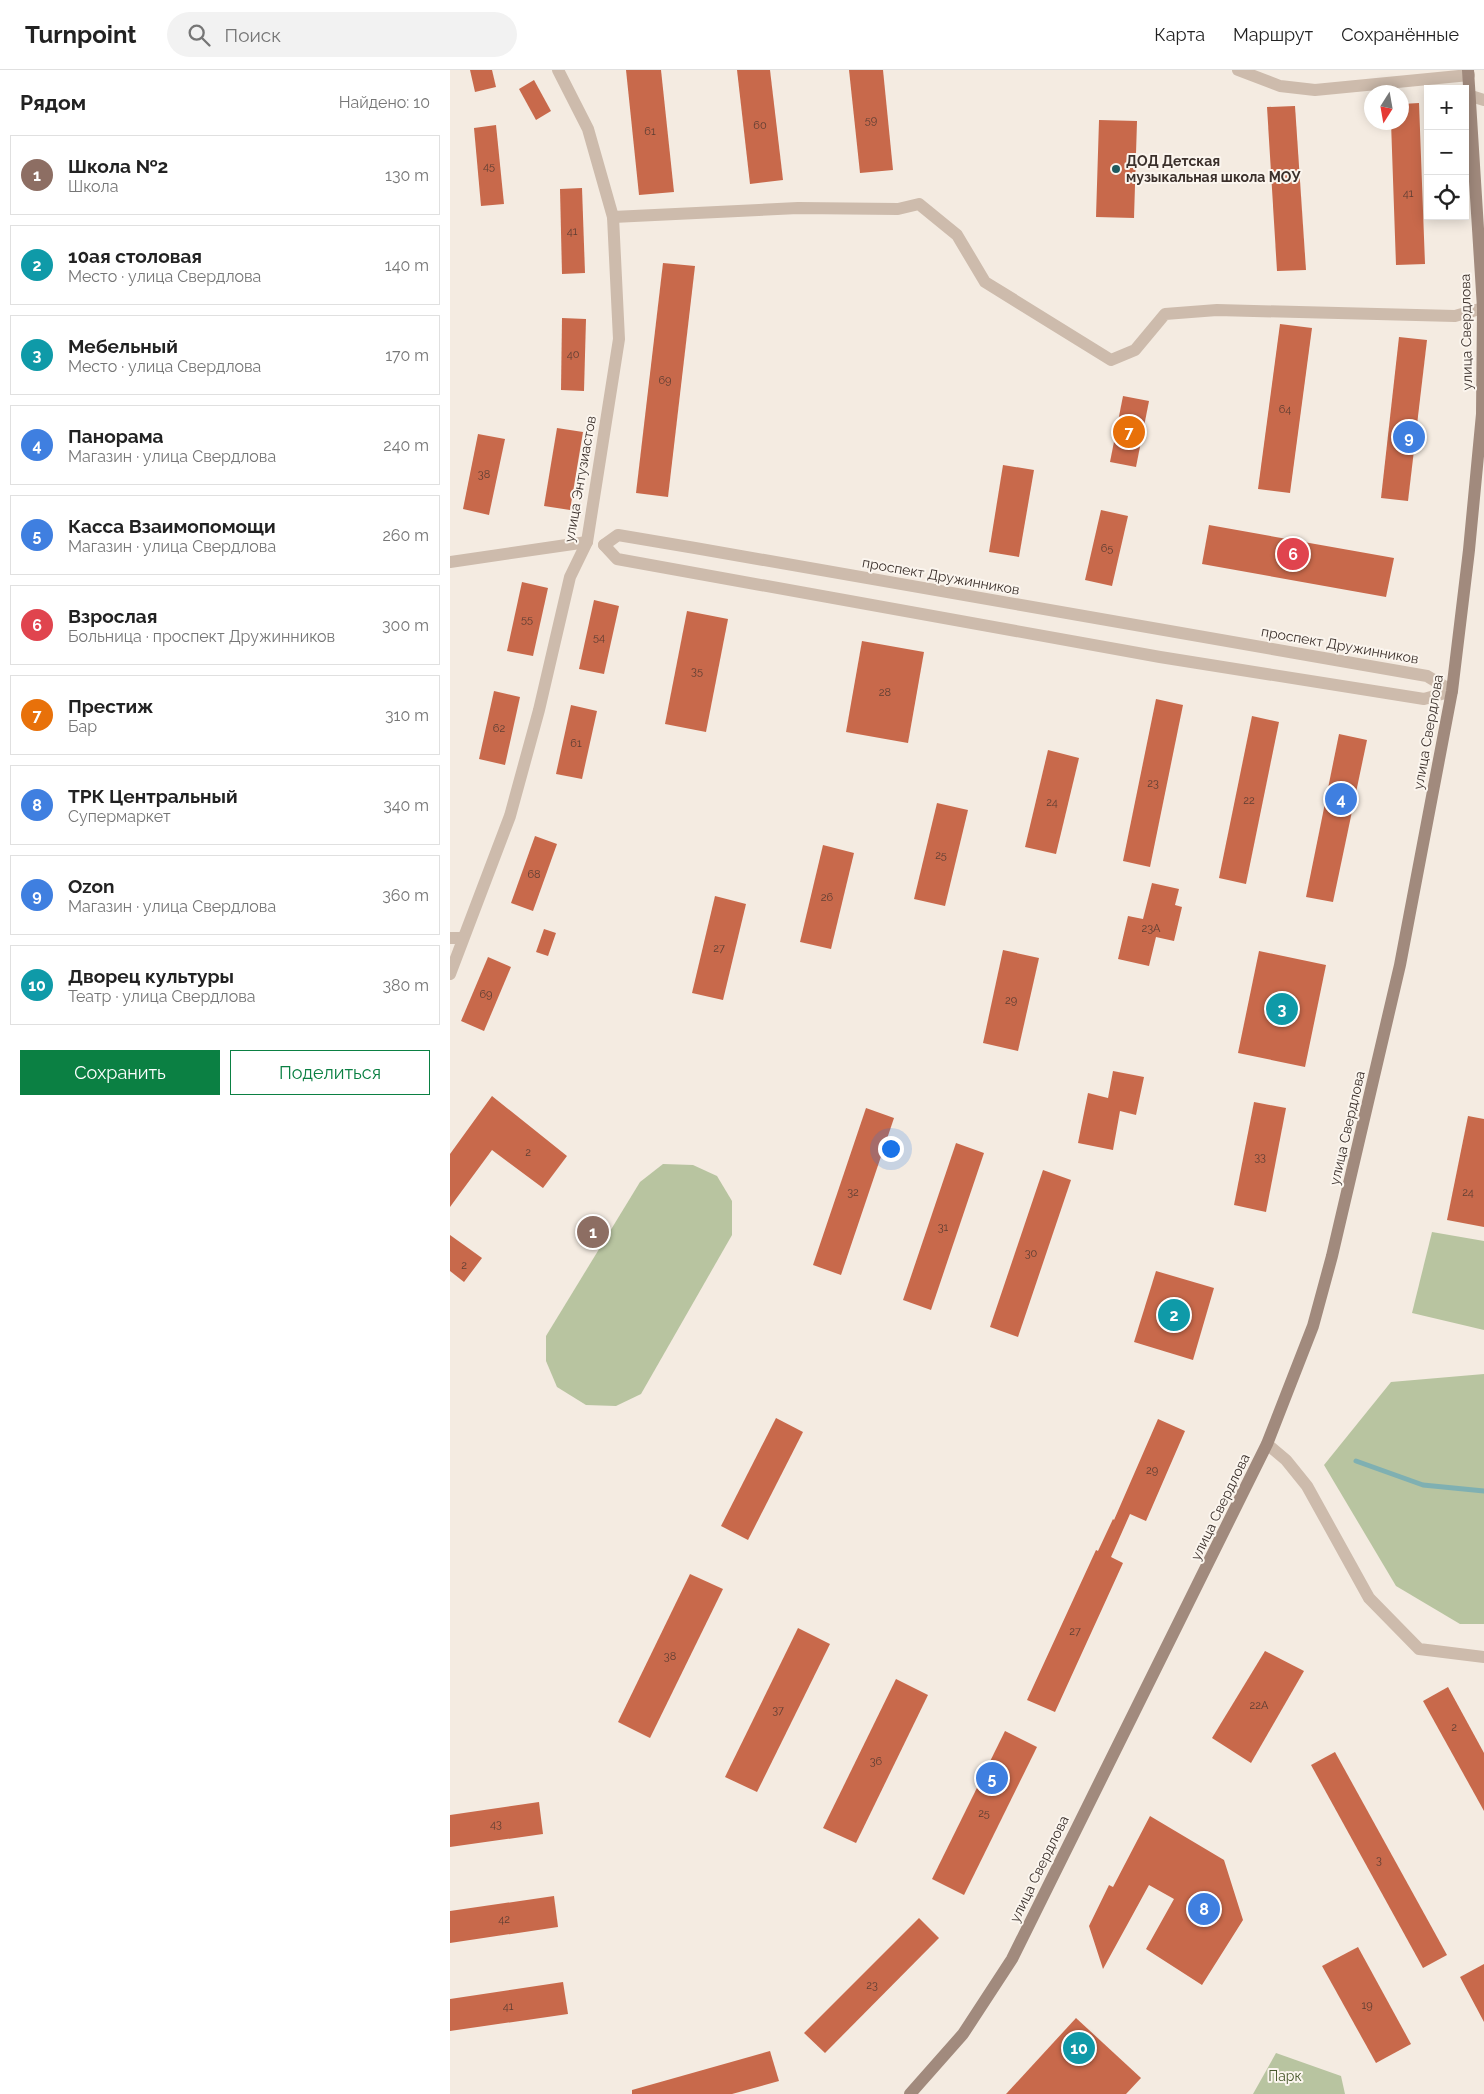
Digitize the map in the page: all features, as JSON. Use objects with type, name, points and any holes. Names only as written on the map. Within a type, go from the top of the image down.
[{"type":"main road","name":"улица Свердлова","points":[[910,2094],[963,2034],[1012,1958],[1267,1444],[1313,1326],[1332,1256],[1400,965],[1452,691],[1469,550],[1482,414],[1482,308],[1469,72]]},
{"type":"street","name":"улица Энтузиастов","points":[[450,974],[456,938],[510,816],[539,710],[570,577],[587,542],[619,338],[613,217],[588,129],[558,70]]},
{"type":"street","points":[[1238,70],[1280,86],[1315,90],[1469,72]]},
{"type":"street","points":[[1471,96],[1484,100]]},
{"type":"street","points":[[613,217],[798,208],[898,209],[920,204],[956,235],[985,282],[1111,360],[1135,350],[1165,314],[1218,310],[1455,316],[1482,308]]},
{"type":"street","name":"проспект Дружинников","points":[[604,546],[618,535],[1427,676],[1452,691]]},
{"type":"street","points":[[450,562],[587,542],[604,546],[617,559],[1160,657],[1424,699],[1452,691]]},
{"type":"street","points":[[1267,1444],[1286,1460],[1307,1486],[1369,1598],[1419,1649],[1484,1657]]},
{"type":"green space","points":[[663,1164],[693,1165],[717,1176],[732,1201],[732,1235],[641,1394],[616,1406],[586,1405],[557,1387],[546,1361],[546,1336],[640,1182]]},
{"type":"green space","points":[[1432,1232],[1484,1241],[1484,1330],[1412,1313]]},
{"type":"green space","points":[[1484,1374],[1484,1624],[1460,1624],[1396,1586],[1324,1465],[1391,1382]]},
{"type":"green space","name":"Парк","points":[[1276,2053],[1341,2076],[1345,2094],[1253,2094]]},
{"type":"building","points":[[470,70],[492,70],[496,87],[475,92]]},
{"type":"building","points":[[626,70],[661,70],[674,192],[639,195]]},
{"type":"building","points":[[737,70],[770,70],[783,180],[750,184]]},
{"type":"building","points":[[849,70],[883,70],[893,170],[860,173]]},
{"type":"building","points":[[534,80],[551,111],[536,120],[519,89]]},
{"type":"building","points":[[1419,103],[1425,264],[1396,265],[1391,130],[1409,130],[1409,104]]},
{"type":"building","points":[[1295,106],[1306,270],[1277,271],[1267,107]]},
{"type":"building","name":"ДОД Детская музыкальная школа МОУ","points":[[1099,120],[1137,121],[1134,218],[1096,217]]},
{"type":"building","points":[[496,125],[504,204],[481,206],[474,128]]},
{"type":"building","points":[[582,188],[585,273],[562,274],[560,189]]},
{"type":"building","points":[[663,263],[695,266],[668,497],[636,493]]},
{"type":"building","points":[[562,318],[586,319],[584,391],[561,390]]},
{"type":"building","points":[[1280,324],[1312,328],[1290,493],[1258,489]]},
{"type":"building","points":[[1399,337],[1427,340],[1408,501],[1381,498]]},
{"type":"building","points":[[1123,396],[1149,401],[1136,467],[1110,462]]},
{"type":"building","points":[[557,428],[583,432],[570,510],[544,506]]},
{"type":"building","points":[[478,434],[505,439],[489,515],[463,509]]},
{"type":"building","points":[[1003,465],[1034,470],[1019,557],[989,552]]},
{"type":"building","points":[[1101,510],[1128,516],[1112,586],[1085,580]]},
{"type":"building","points":[[1209,525],[1394,558],[1386,597],[1202,564]]},
{"type":"building","points":[[522,582],[548,588],[533,656],[507,651]]},
{"type":"building","points":[[594,600],[619,606],[604,674],[579,669]]},
{"type":"building","points":[[687,611],[728,619],[706,732],[665,724]]},
{"type":"building","points":[[862,641],[924,652],[908,743],[846,732]]},
{"type":"building","points":[[494,691],[520,697],[505,765],[479,759]]},
{"type":"building","points":[[1156,699],[1183,705],[1150,867],[1123,861]]},
{"type":"building","points":[[571,705],[597,711],[582,779],[556,774]]},
{"type":"building","points":[[1252,716],[1279,722],[1246,884],[1219,878]]},
{"type":"building","points":[[1339,734],[1367,740],[1333,902],[1306,897]]},
{"type":"building","points":[[1048,750],[1079,758],[1056,854],[1025,847]]},
{"type":"building","points":[[937,803],[968,810],[945,906],[914,899]]},
{"type":"building","points":[[535,836],[557,844],[533,911],[511,903]]},
{"type":"building","points":[[823,845],[854,853],[831,949],[800,942]]},
{"type":"building","points":[[1152,883],[1179,889],[1175,905],[1182,907],[1174,941],[1156,937],[1149,966],[1118,959],[1128,916],[1143,919]]},
{"type":"building","points":[[715,896],[746,904],[723,1000],[692,993]]},
{"type":"building","points":[[544,929],[556,933],[548,956],[536,952]]},
{"type":"building","points":[[1003,950],[1039,958],[1018,1051],[983,1043]]},
{"type":"building","points":[[1259,951],[1326,965],[1305,1067],[1238,1053]]},
{"type":"building","points":[[488,957],[511,967],[484,1031],[461,1021]]},
{"type":"building","points":[[1113,1071],[1144,1077],[1136,1115],[1120,1111],[1113,1150],[1078,1143],[1088,1093],[1108,1098]]},
{"type":"building","points":[[492,1096],[567,1156],[543,1188],[492,1150],[450,1207],[450,1154]]},
{"type":"building","points":[[1254,1102],[1286,1108],[1266,1212],[1234,1205]]},
{"type":"building","points":[[866,1108],[894,1118],[841,1275],[813,1265]]},
{"type":"building","points":[[1468,1116],[1484,1119],[1484,1227],[1447,1220]]},
{"type":"building","points":[[956,1143],[984,1153],[931,1310],[903,1300]]},
{"type":"building","points":[[1043,1170],[1071,1180],[1018,1337],[990,1327]]},
{"type":"building","points":[[450,1235],[482,1258],[464,1282],[450,1271]]},
{"type":"building","points":[[1156,1271],[1214,1288],[1193,1360],[1134,1342]]},
{"type":"building","points":[[776,1418],[803,1432],[748,1540],[721,1526]]},
{"type":"building","points":[[1158,1419],[1185,1431],[1146,1521],[1130,1514],[1111,1557],[1123,1563],[1055,1712],[1027,1700],[1096,1550],[1098,1551],[1114,1520]]},
{"type":"building","points":[[690,1574],[723,1589],[650,1738],[618,1722]]},
{"type":"building","points":[[798,1628],[830,1644],[757,1792],[725,1777]]},
{"type":"building","points":[[1265,1651],[1304,1671],[1251,1763],[1212,1738]]},
{"type":"building","points":[[896,1679],[928,1695],[856,1843],[823,1828]]},
{"type":"building","points":[[1448,1687],[1484,1753],[1484,1811],[1423,1701]]},
{"type":"building","points":[[1005,1731],[1037,1747],[964,1895],[932,1879]]},
{"type":"building","points":[[1335,1752],[1447,1955],[1423,1968],[1311,1765]]},
{"type":"building","points":[[539,1802],[543,1834],[450,1847],[450,1815]]},
{"type":"building","points":[[1150,1816],[1224,1860],[1243,1920],[1202,1985],[1146,1949],[1174,1899],[1149,1885],[1103,1969],[1089,1926],[1109,1885],[1113,1887]]},
{"type":"building","points":[[554,1896],[558,1927],[450,1943],[450,1911]]},
{"type":"building","points":[[919,1918],[939,1938],[825,2053],[804,2033]]},
{"type":"building","points":[[1358,1947],[1411,2044],[1376,2063],[1322,1966]]},
{"type":"building","points":[[1484,1964],[1484,2022],[1460,1977]]},
{"type":"building","points":[[563,1982],[568,2014],[450,2031],[450,1999]]},
{"type":"building","points":[[1076,2018],[1141,2078],[1126,2094],[1006,2094]]},
{"type":"building","points":[[770,2051],[779,2081],[732,2094],[632,2094],[632,2090]]},
{"type":"waterway","points":[[1356,1461],[1423,1485],[1484,1491]]},
{"type":"place","name":"ДОД Детская музыкальная школа МОУ","points":[[1116,169]]},
{"type":"place","name":"Престиж","points":[[1129,432]]},
{"type":"place","name":"Ozon","points":[[1409,437]]},
{"type":"place","name":"Взрослая","points":[[1293,554]]},
{"type":"place","name":"Панорама","points":[[1341,799]]},
{"type":"place","name":"Мебельный","points":[[1282,1009]]},
{"type":"place","name":"Школа №2","points":[[593,1232]]},
{"type":"place","name":"10ая столовая","points":[[1174,1315]]},
{"type":"place","name":"Касса Взаимопомощи","points":[[992,1778]]},
{"type":"place","name":"ТРК Центральный","points":[[1204,1909]]},
{"type":"place","name":"Дворец культуры","points":[[1079,2048]]}]
